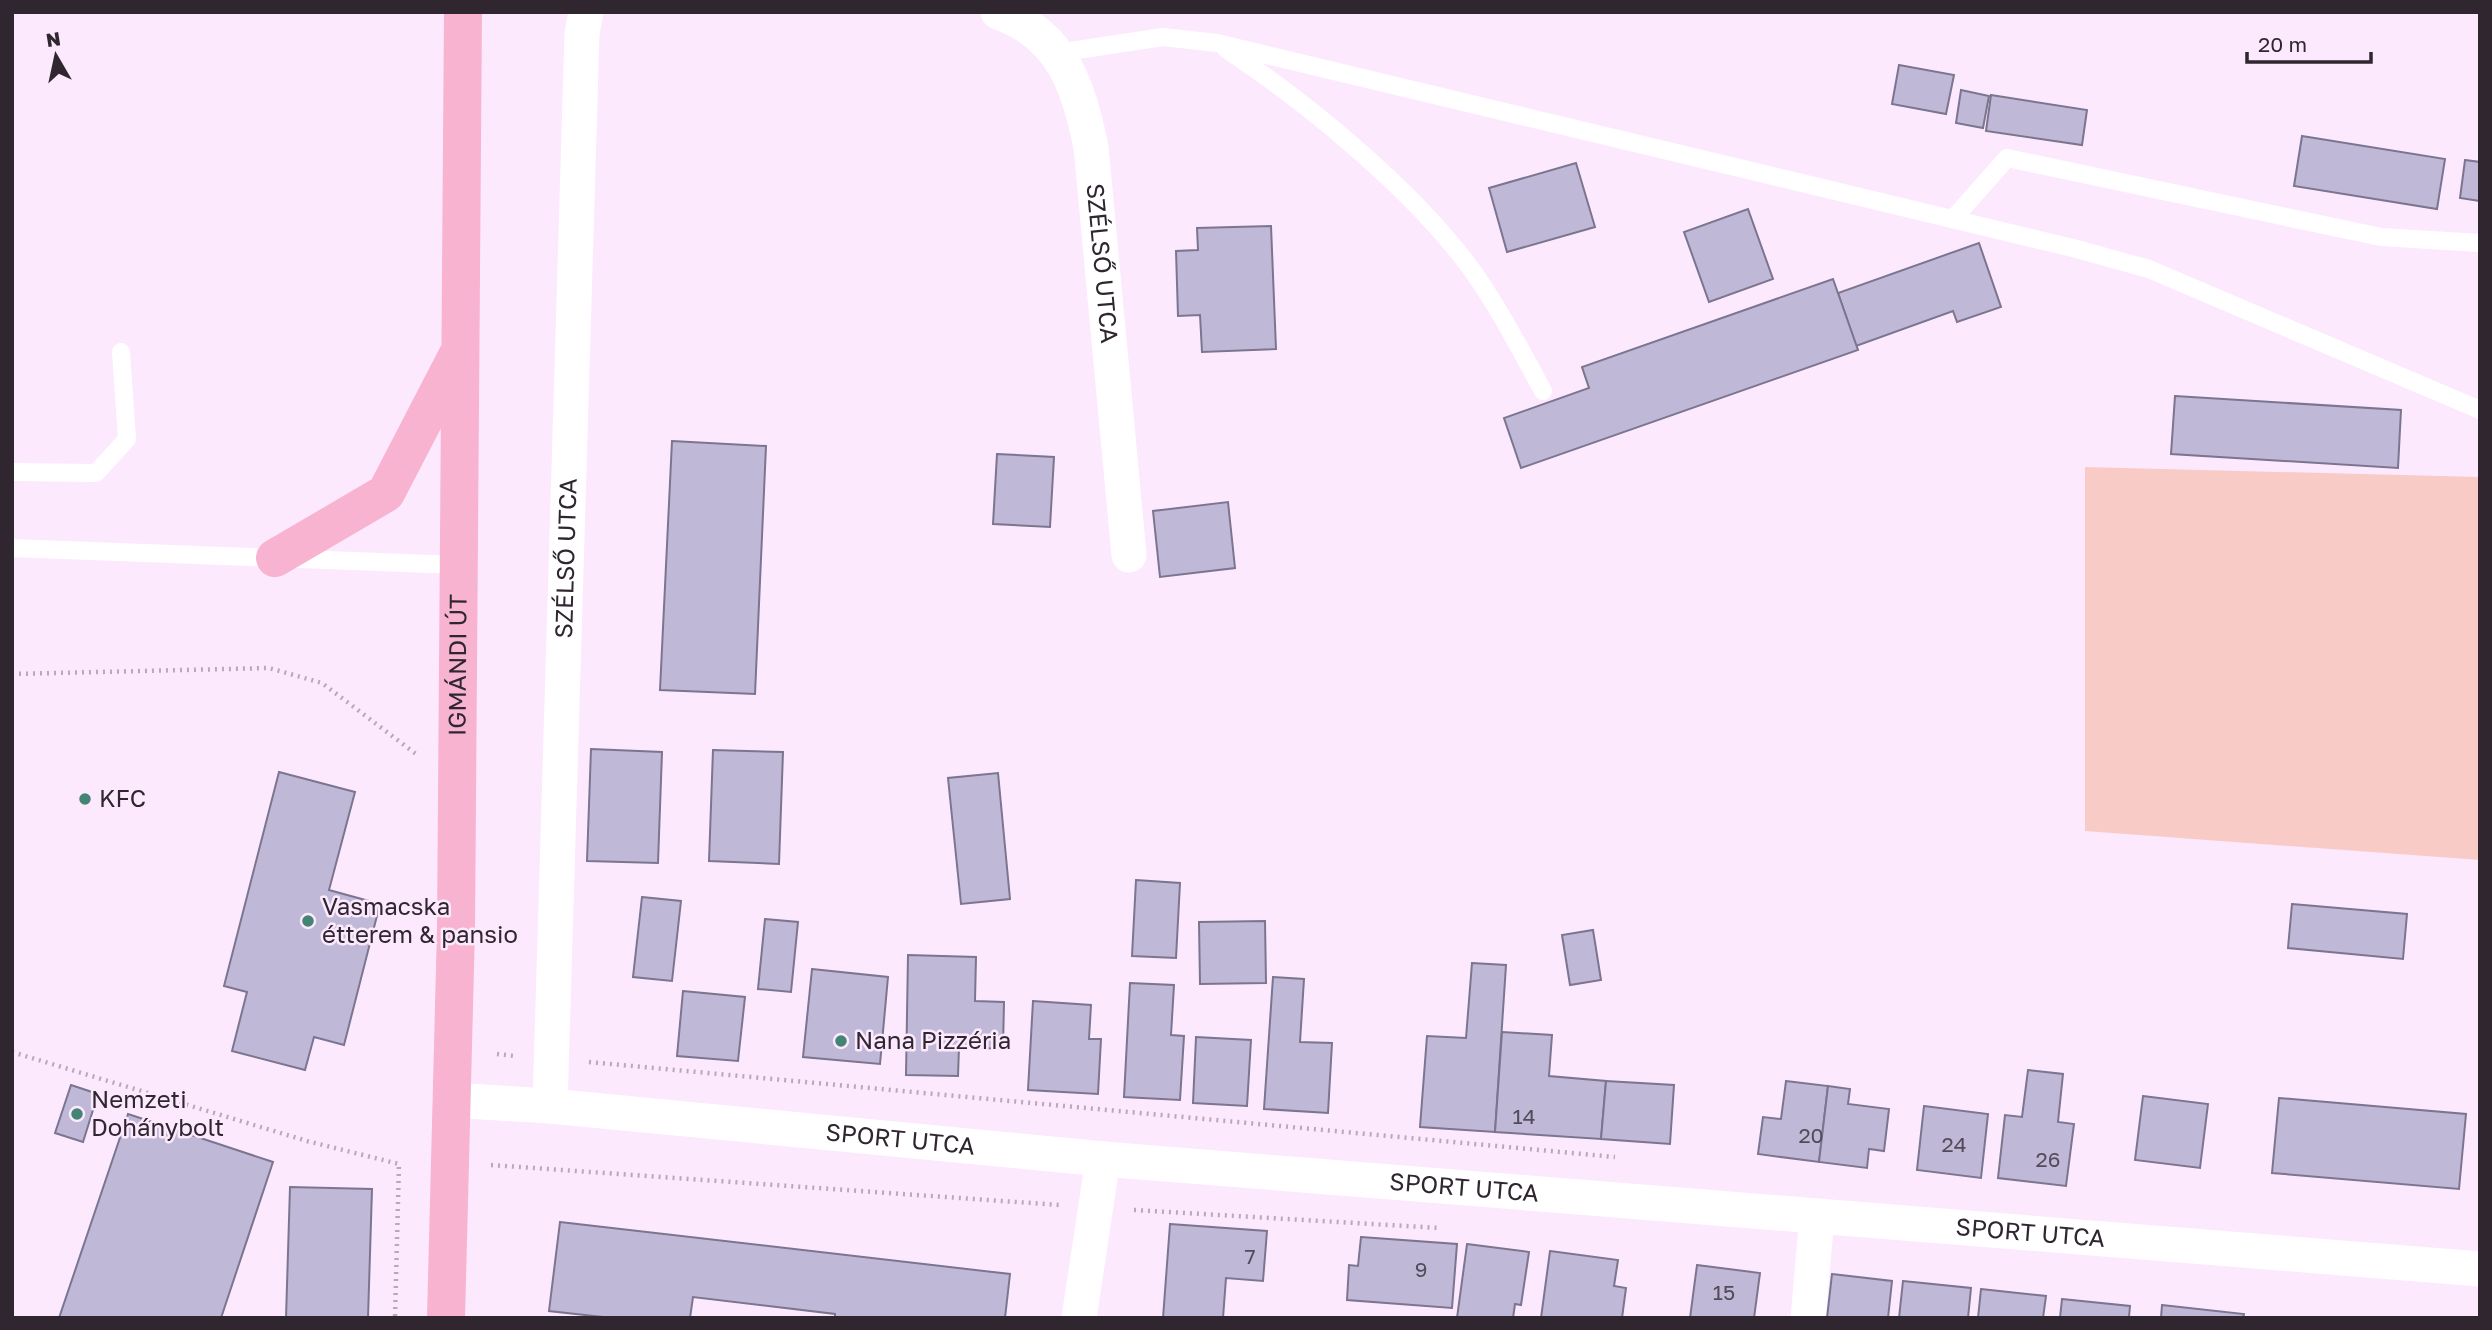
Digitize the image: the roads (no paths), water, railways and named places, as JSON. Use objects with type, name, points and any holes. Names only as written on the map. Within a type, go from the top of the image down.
[{"type":"main road","name":"IGMÁNDI ÚT","points":[[446,1318],[456,929],[463,12]]},
{"type":"main road","points":[[275,558],[386,493],[460,351]]},
{"type":"street","name":"SZÉLSŐ UTCA","points":[[550,1106],[582,33],[586,12]]},
{"type":"street","name":"SZÉLSŐ UTCA","points":[[998,12],[1037,33],[1057,53],[1072,77],[1091,147],[1129,555]]},
{"type":"street","name":"SPORT UTCA","points":[[450,1100],[550,1106],[1103,1159],[2480,1269]]},
{"type":"street","points":[[1079,1318],[1103,1159]]},
{"type":"street","points":[[1808,1318],[1817,1217]]},
{"type":"lane","points":[[1057,53],[1163,37],[1217,43],[1953,219],[2150,269],[2480,410]]},
{"type":"lane","points":[[1217,43],[1318,116],[1384,175],[1432,224],[1466,261],[1500,312],[1543,391]]},
{"type":"lane","points":[[1953,219],[2007,158],[2381,237],[2480,243]]},
{"type":"lane","points":[[12,472],[96,472],[127,439],[121,352]]},
{"type":"lane","points":[[12,548],[458,565]]},
{"type":"place","name":"KFC","points":[[85,799]]},
{"type":"place","name":"Vasmacska étterem & pansio","points":[[308,921]]},
{"type":"place","name":"Nana Pizzéria","points":[[841,1041]]},
{"type":"place","name":"Nemzeti Dohánybolt","points":[[77,1114]]}]
